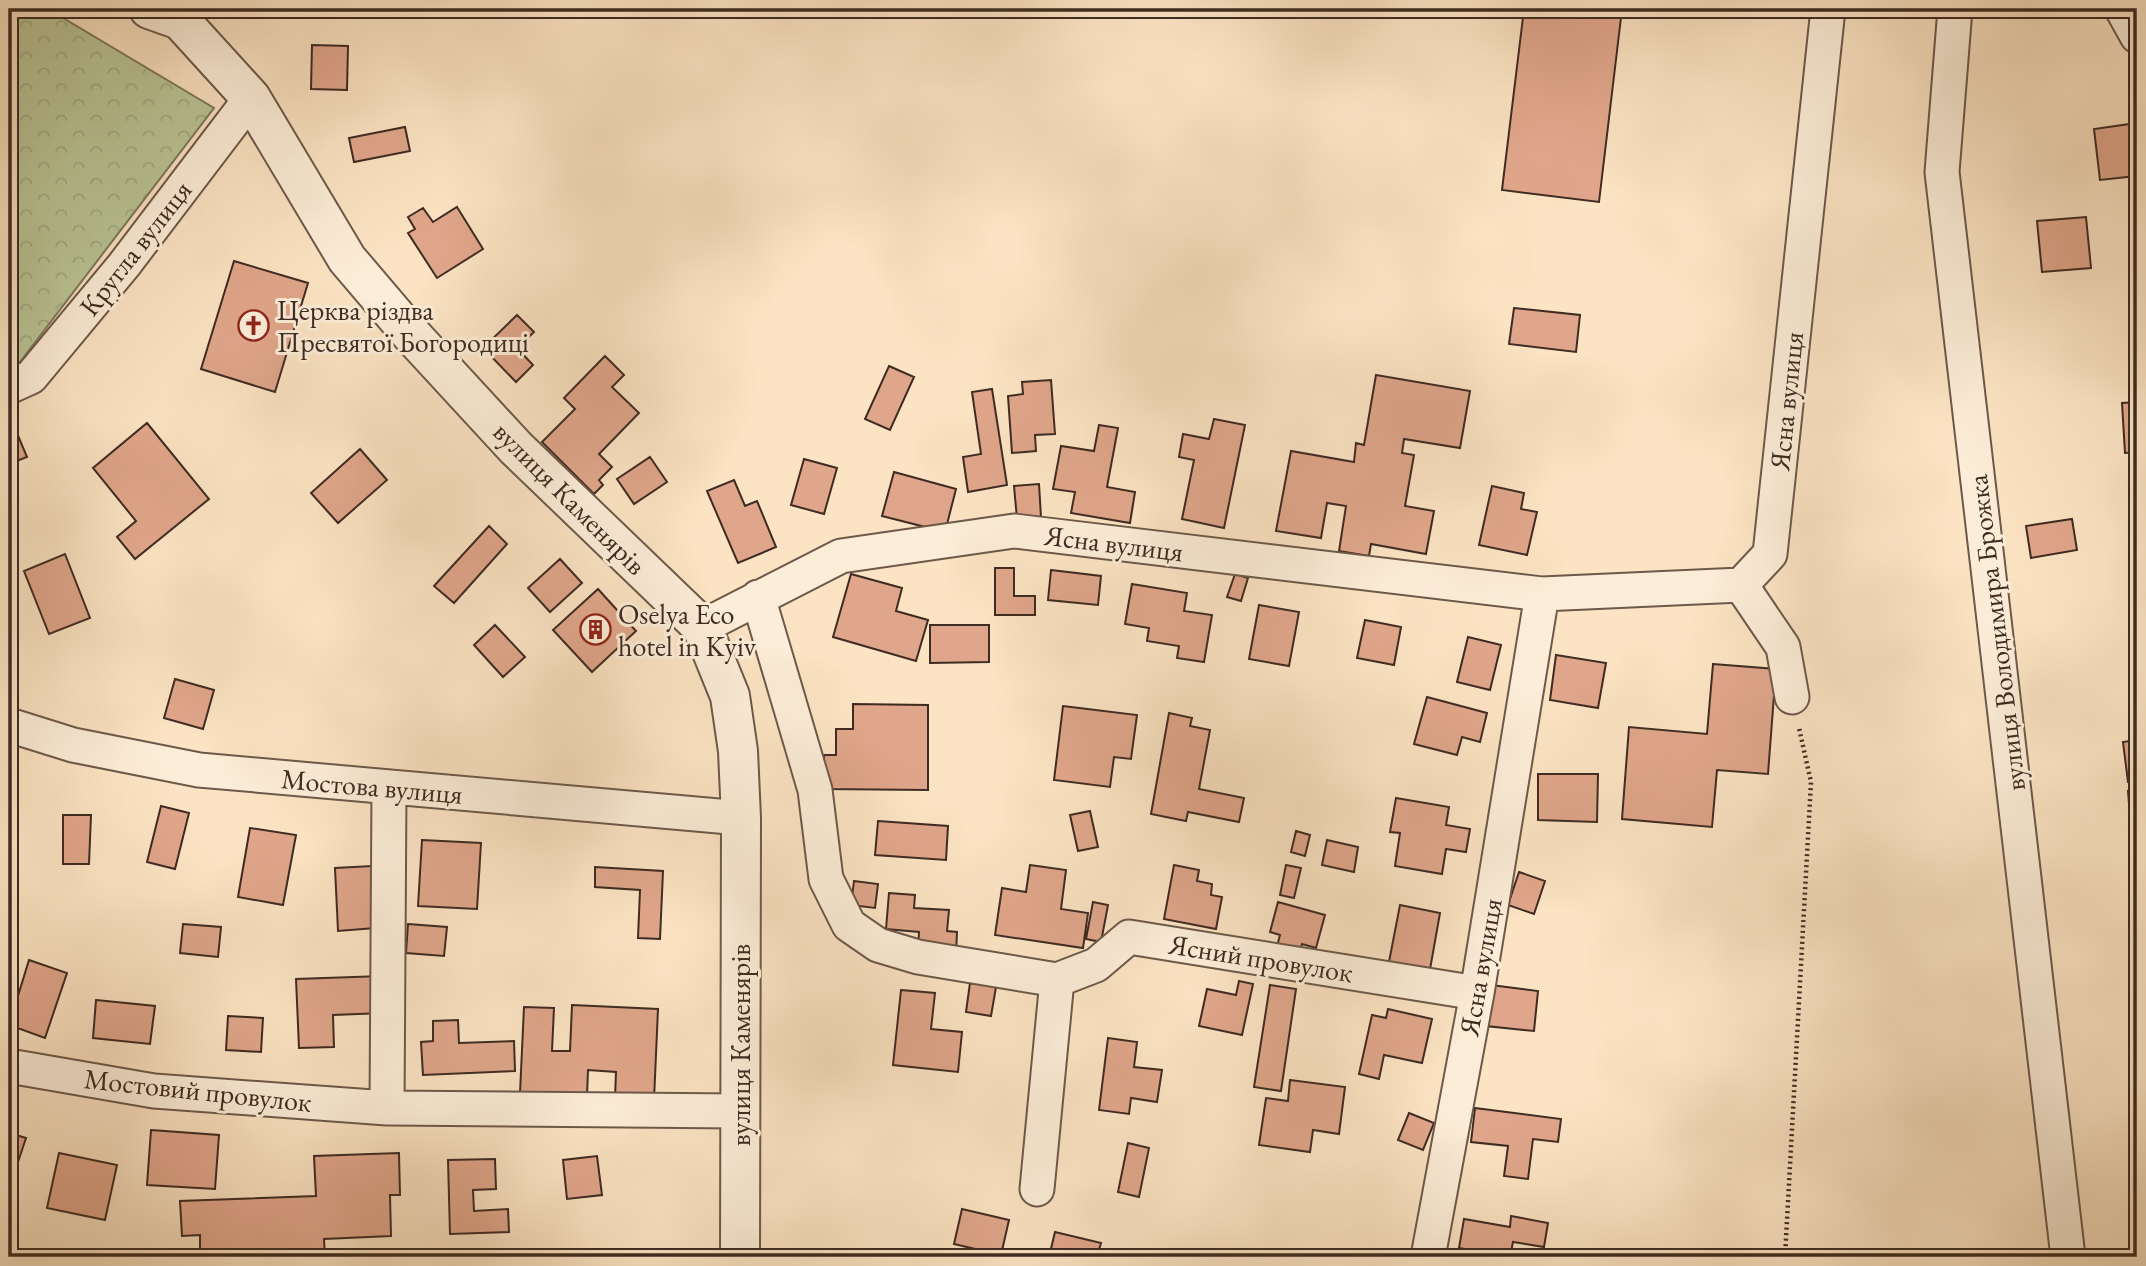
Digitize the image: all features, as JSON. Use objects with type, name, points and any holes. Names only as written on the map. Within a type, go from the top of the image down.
[{"type":"street","name":"Ясна вулиця","points":[[702,627],[841,556],[1014,531],[1542,594],[1741,585],[1770,554],[1828,9]]},
{"type":"street","name":"вулиця Володимира Брожка","points":[[1955,9],[1942,172],[2068,1257]]},
{"type":"street","points":[[2122,9],[2137,36]]},
{"type":"street","name":"вулиця Каменярів","points":[[171,12],[251,98],[347,259],[410,333],[516,448],[702,627],[730,696],[738,751],[741,818],[740,1257]]},
{"type":"street","name":"Кругла вулиця","points":[[9,387],[31,377],[124,265],[251,98]]},
{"type":"street","points":[[1741,585],[1783,647],[1792,697]]},
{"type":"street","name":"Ясна вулиця","points":[[1428,1257],[1477,993],[1542,594]]},
{"type":"street","points":[[758,597],[815,790],[826,879],[849,925],[878,945],[918,957],[1057,980],[1037,1189]]},
{"type":"street","name":"Мостова вулиця","points":[[9,724],[73,745],[199,770],[741,818]]},
{"type":"street","points":[[387,1108],[389,788]]},
{"type":"street","name":"Ясний провулок","points":[[1057,980],[1096,965],[1129,937],[1477,993]]},
{"type":"street","name":"Мостовий провулок","points":[[9,1066],[154,1091],[387,1108],[740,1111]]},
{"type":"path","points":[[1785,1257],[1811,782],[1792,697]]},
{"type":"green space","points":[[9,9],[48,9],[214,108],[17,366],[9,370]]},
{"type":"building","points":[[1524,9],[1622,9],[1599,202],[1502,190]]},
{"type":"building","points":[[312,45],[348,46],[347,90],[311,89]]},
{"type":"building","points":[[2130,124],[2136,176],[2100,180],[2094,129]]},
{"type":"building","points":[[405,127],[410,151],[354,162],[349,138]]},
{"type":"building","points":[[457,207],[483,249],[437,278],[408,233],[415,229],[408,217],[423,208],[433,222]]},
{"type":"building","points":[[2086,217],[2091,268],[2042,272],[2037,221]]},
{"type":"building","name":"Церква різдва Пресвятої Богородиці","points":[[234,261],[308,283],[275,392],[201,369]]},
{"type":"building","points":[[1514,308],[1580,315],[1576,352],[1509,344]]},
{"type":"building","points":[[517,315],[534,332],[517,348],[533,365],[516,382],[483,348]]},
{"type":"building","points":[[605,356],[624,375],[612,387],[639,413],[599,454],[612,467],[599,480],[603,485],[594,494],[542,442],[575,409],[564,398]]},
{"type":"building","points":[[889,366],[914,377],[890,430],[865,419]]},
{"type":"building","points":[[1376,375],[1470,391],[1460,448],[1404,439],[1402,453],[1414,455],[1405,506],[1434,511],[1426,554],[1371,544],[1369,556],[1339,551],[1346,506],[1327,503],[1321,538],[1276,531],[1291,451],[1354,462],[1356,443],[1364,445]]},
{"type":"building","points":[[1051,380],[1055,434],[1035,435],[1036,451],[1012,453],[1008,396],[1023,394],[1022,382]]},
{"type":"building","points":[[992,389],[1007,485],[968,492],[963,457],[981,454],[972,392]]},
{"type":"building","points":[[2137,402],[2137,452],[2125,453],[2122,403]]},
{"type":"building","points":[[9,414],[27,457],[9,464]]},
{"type":"building","points":[[1214,419],[1245,425],[1224,528],[1182,519],[1194,460],[1179,457],[1183,434],[1209,439]]},
{"type":"building","points":[[147,423],[209,499],[135,559],[117,537],[136,521],[93,468]]},
{"type":"building","points":[[1099,425],[1118,428],[1107,487],[1135,492],[1130,523],[1071,513],[1075,492],[1053,489],[1061,446],[1094,451]]},
{"type":"building","points":[[360,449],[387,480],[338,523],[311,493]]},
{"type":"building","points":[[650,457],[667,482],[634,504],[617,479]]},
{"type":"building","points":[[804,459],[837,468],[824,514],[791,505]]},
{"type":"building","points":[[894,472],[956,489],[945,532],[882,516]]},
{"type":"building","points":[[734,480],[745,506],[757,501],[776,547],[738,563],[707,491]]},
{"type":"building","points":[[1039,484],[1041,517],[1017,519],[1014,486]]},
{"type":"building","points":[[1492,486],[1524,493],[1521,509],[1537,512],[1527,555],[1479,545]]},
{"type":"building","points":[[2072,519],[2077,550],[2031,558],[2026,526]]},
{"type":"building","points":[[489,526],[507,544],[454,603],[434,586]]},
{"type":"building","points":[[65,554],[90,618],[49,634],[24,571]]},
{"type":"building","points":[[560,559],[582,583],[550,612],[528,588]]},
{"type":"building","points":[[995,568],[1014,568],[1014,596],[1035,596],[1035,615],[995,615]]},
{"type":"building","points":[[1051,570],[1101,576],[1098,605],[1048,600]]},
{"type":"building","points":[[851,574],[902,588],[896,611],[928,620],[916,661],[833,637]]},
{"type":"building","points":[[1235,574],[1248,578],[1241,601],[1227,597]]},
{"type":"building","points":[[1132,584],[1187,593],[1184,611],[1212,615],[1204,662],[1177,658],[1179,646],[1147,641],[1149,628],[1125,624]]},
{"type":"building","name":"Oselya Eco hotel in Kyiv","points":[[598,589],[636,631],[592,672],[553,630]]},
{"type":"building","points":[[1259,605],[1299,612],[1289,666],[1249,659]]},
{"type":"building","points":[[1365,620],[1401,627],[1394,665],[1357,658]]},
{"type":"building","points":[[495,625],[525,657],[503,677],[474,645]]},
{"type":"building","points":[[930,625],[989,625],[989,662],[930,663]]},
{"type":"building","points":[[1468,637],[1501,645],[1490,690],[1457,682]]},
{"type":"building","points":[[1556,655],[1606,663],[1598,708],[1550,700]]},
{"type":"building","points":[[1713,664],[1776,669],[1768,774],[1717,770],[1712,827],[1622,819],[1629,727],[1707,734]]},
{"type":"building","points":[[175,679],[214,690],[203,729],[164,718]]},
{"type":"building","points":[[1427,697],[1487,713],[1480,742],[1462,737],[1457,755],[1414,744]]},
{"type":"building","points":[[853,704],[928,705],[928,790],[824,789],[824,755],[836,755],[836,729],[853,729]]},
{"type":"building","points":[[1063,706],[1137,715],[1131,759],[1114,757],[1110,787],[1054,780]]},
{"type":"building","points":[[1169,713],[1192,718],[1190,726],[1210,730],[1199,789],[1244,798],[1239,822],[1188,812],[1186,821],[1151,814]]},
{"type":"building","points":[[2137,740],[2137,781],[2128,782],[2123,742]]},
{"type":"building","points":[[1538,774],[1598,774],[1597,822],[1538,820]]},
{"type":"building","points":[[2137,790],[2137,843],[2132,843],[2128,791]]},
{"type":"building","points":[[1396,798],[1449,807],[1446,825],[1470,829],[1466,852],[1446,849],[1442,874],[1395,866],[1400,833],[1390,832]]},
{"type":"building","points":[[161,806],[189,813],[175,869],[147,862]]},
{"type":"building","points":[[1090,811],[1098,847],[1078,851],[1070,815]]},
{"type":"building","points":[[63,815],[91,815],[89,864],[63,864]]},
{"type":"building","points":[[878,821],[948,826],[946,860],[875,855]]},
{"type":"building","points":[[250,828],[296,835],[283,905],[238,897]]},
{"type":"building","points":[[1296,831],[1310,835],[1305,856],[1291,852]]},
{"type":"building","points":[[422,840],[481,843],[477,909],[418,906]]},
{"type":"building","points":[[1327,840],[1358,847],[1354,872],[1322,865]]},
{"type":"building","points":[[1030,865],[1066,870],[1061,909],[1088,913],[1083,948],[995,935],[1002,888],[1026,892]]},
{"type":"building","points":[[1174,865],[1199,870],[1197,881],[1212,884],[1211,895],[1222,897],[1216,929],[1164,919]]},
{"type":"building","points":[[1286,865],[1301,868],[1294,898],[1280,895]]},
{"type":"building","points":[[372,866],[375,928],[338,931],[335,868]]},
{"type":"building","points":[[595,867],[663,871],[660,939],[638,938],[640,890],[595,887]]},
{"type":"building","points":[[1519,872],[1545,881],[1534,914],[1508,905]]},
{"type":"building","points":[[854,881],[878,884],[875,908],[851,905]]},
{"type":"building","points":[[889,893],[915,895],[914,908],[949,910],[947,931],[957,932],[956,954],[918,951],[919,932],[886,929]]},
{"type":"building","points":[[1093,902],[1108,905],[1101,942],[1086,939]]},
{"type":"building","points":[[1278,902],[1325,915],[1316,948],[1302,944],[1298,957],[1276,950],[1280,935],[1270,932]]},
{"type":"building","points":[[1400,905],[1440,913],[1429,975],[1388,967]]},
{"type":"building","points":[[183,924],[221,927],[218,957],[180,953]]},
{"type":"building","points":[[408,924],[447,927],[444,956],[406,953]]},
{"type":"building","points":[[29,960],[67,973],[45,1038],[9,1025]]},
{"type":"building","points":[[382,976],[383,1013],[333,1015],[334,1047],[299,1048],[296,979]]},
{"type":"building","points":[[1239,981],[1253,984],[1242,1035],[1199,1026],[1207,989],[1236,995]]},
{"type":"building","points":[[970,983],[996,987],[991,1016],[966,1012]]},
{"type":"building","points":[[1270,985],[1296,989],[1281,1091],[1254,1087]]},
{"type":"building","points":[[1491,985],[1538,991],[1534,1031],[1486,1026]]},
{"type":"building","points":[[901,990],[935,993],[931,1029],[962,1032],[958,1072],[893,1065]]},
{"type":"building","points":[[96,1000],[155,1006],[150,1044],[93,1038]]},
{"type":"building","points":[[572,1005],[658,1009],[654,1100],[615,1098],[616,1072],[588,1070],[587,1096],[520,1093],[524,1007],[554,1008],[552,1051],[570,1051]]},
{"type":"building","points":[[1388,1009],[1432,1019],[1422,1063],[1384,1055],[1379,1079],[1359,1074],[1372,1015],[1386,1018]]},
{"type":"building","points":[[228,1016],[263,1018],[261,1052],[226,1050]]},
{"type":"building","points":[[458,1020],[459,1043],[514,1041],[515,1071],[423,1075],[421,1042],[433,1041],[433,1021]]},
{"type":"building","points":[[1108,1038],[1137,1042],[1134,1067],[1162,1070],[1157,1102],[1131,1098],[1129,1114],[1099,1110]]},
{"type":"building","points":[[1290,1080],[1345,1087],[1339,1134],[1313,1130],[1310,1152],[1259,1145],[1266,1098],[1288,1101]]},
{"type":"building","points":[[1475,1108],[1561,1119],[1558,1142],[1533,1139],[1528,1179],[1504,1176],[1508,1146],[1471,1142]]},
{"type":"building","points":[[1409,1113],[1434,1123],[1423,1150],[1398,1140]]},
{"type":"building","points":[[151,1130],[219,1135],[215,1189],[147,1185]]},
{"type":"building","points":[[9,1133],[26,1138],[12,1180],[9,1179]]},
{"type":"building","points":[[1128,1143],[1149,1148],[1139,1197],[1118,1192]]},
{"type":"building","points":[[59,1153],[117,1165],[105,1220],[47,1208]]},
{"type":"building","points":[[399,1153],[400,1195],[390,1195],[391,1236],[324,1239],[325,1257],[200,1257],[200,1235],[182,1236],[180,1201],[316,1196],[314,1156]]},
{"type":"building","points":[[597,1156],[602,1195],[567,1199],[563,1160]]},
{"type":"building","points":[[495,1159],[496,1189],[473,1190],[474,1211],[508,1209],[509,1232],[450,1234],[448,1160]]},
{"type":"building","points":[[962,1209],[1009,1220],[1001,1255],[954,1244]]},
{"type":"building","points":[[1511,1216],[1548,1223],[1544,1247],[1513,1242],[1510,1257],[1459,1248],[1464,1219],[1510,1227]]},
{"type":"building","points":[[1055,1232],[1101,1243],[1097,1257],[1049,1257]]},
{"type":"place","name":"Церква різдва Пресвятої Богородиці","points":[[254,326]]},
{"type":"place","name":"Oselya Eco hotel in Kyiv","points":[[595,630]]}]
